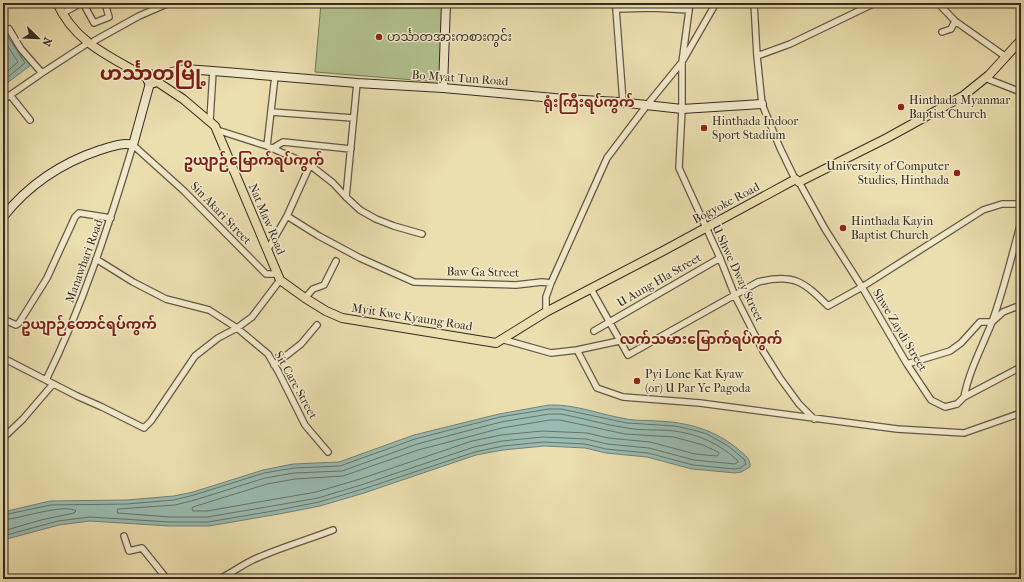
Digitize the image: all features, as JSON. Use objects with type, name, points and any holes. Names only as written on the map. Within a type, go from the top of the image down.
[{"type":"main road","name":"Nat Maw Road","points":[[62,6],[71,26],[91,42],[152,78],[183,99],[210,120],[215,126],[279,277]]},
{"type":"main road","name":"Bogyoke Road","points":[[501,339],[546,312],[705,227],[888,138],[963,96],[985,78],[1021,40]]},
{"type":"main road","name":"Myit Kwe Kyaung Road","points":[[279,277],[305,298],[326,311],[342,318],[496,342],[501,339]]},
{"type":"street","points":[[62,6],[82,3],[94,23],[110,17],[104,3]]},
{"type":"street","points":[[3,100],[91,42],[139,16],[169,3]]},
{"type":"street","points":[[443,88],[446,3]]},
{"type":"street","name":"U Shwe Dway Street","points":[[690,3],[682,62],[682,109],[679,168],[720,258],[735,296],[763,351],[798,404],[814,419]]},
{"type":"street","points":[[546,312],[546,297],[551,283],[607,158],[682,62],[716,3]]},
{"type":"street","name":"Shwe Zaydi Street","points":[[754,3],[762,104],[780,148],[825,229],[907,364],[931,400],[945,407],[957,404],[964,397],[1021,367]]},
{"type":"street","points":[[757,56],[790,44],[875,3]]},
{"type":"street","points":[[938,3],[955,21],[1006,57]]},
{"type":"street","points":[[623,102],[616,6],[689,10]]},
{"type":"street","points":[[942,32],[951,29],[955,21]]},
{"type":"street","points":[[9,29],[21,48],[42,73]]},
{"type":"street","name":"Bo Myat Tun Road","points":[[152,78],[185,70],[213,71],[356,83],[443,88],[564,99],[623,102],[682,109],[762,104]]},
{"type":"street","points":[[210,120],[213,71]]},
{"type":"street","points":[[267,146],[275,76]]},
{"type":"street","points":[[3,217],[12,205],[47,174],[82,156],[116,145],[130,144],[152,78]]},
{"type":"street","points":[[985,78],[1021,92]]},
{"type":"street","points":[[346,197],[356,83]]},
{"type":"street","points":[[10,95],[30,120]]},
{"type":"street","points":[[271,112],[353,118]]},
{"type":"street","points":[[217,130],[273,148],[310,165],[333,183],[360,210],[376,219],[394,226],[422,234]]},
{"type":"street","points":[[273,148],[283,142],[350,149]]},
{"type":"street","name":"Manawhari Road","points":[[46,380],[76,313],[111,218],[130,144]]},
{"type":"street","name":"Sin Akari Street","points":[[130,144],[184,191],[266,274],[279,277]]},
{"type":"street","points":[[268,249],[287,216],[310,165]]},
{"type":"street","points":[[591,289],[628,355],[758,282],[772,279],[797,281],[809,287],[828,306],[862,288],[982,210],[1002,204],[1021,204]]},
{"type":"street","points":[[3,319],[13,325],[19,323],[47,278],[75,217],[79,213],[111,218]]},
{"type":"street","name":"Baw Ga Street","points":[[287,216],[360,258],[414,282],[516,286],[542,282],[551,283]]},
{"type":"street","points":[[964,397],[967,382],[992,322],[1000,298],[1021,222]]},
{"type":"street","name":"U Aung Hla Street","points":[[594,330],[720,258]]},
{"type":"street","name":"Sit Care Street","points":[[96,259],[133,282],[166,299],[209,310],[237,328],[268,354],[305,425],[328,452]]},
{"type":"street","points":[[305,298],[313,289],[324,285],[336,261]]},
{"type":"street","points":[[3,358],[144,428],[151,421],[195,356],[218,338],[237,328],[252,317],[279,277]]},
{"type":"street","points":[[907,364],[950,351],[961,343],[980,322],[992,322],[1003,312],[1021,305]]},
{"type":"street","points":[[274,365],[301,344],[317,325]]},
{"type":"street","points":[[501,339],[551,353],[577,350],[619,341]]},
{"type":"street","points":[[577,350],[597,388],[623,397],[700,403],[896,429],[964,433],[1021,413]]},
{"type":"street","points":[[3,438],[23,419],[53,384]]},
{"type":"street","points":[[219,579],[229,575],[250,561],[274,550],[333,530]]},
{"type":"street","points":[[124,536],[129,551],[142,548],[168,579]]},
{"type":"green space","name":"ဟင်္သာတအားကစားကွင်း","points":[[321,3],[442,3],[439,82],[315,72]]},
{"type":"water","points":[[7,28],[31,65],[3,86],[3,32]]},
{"type":"water","points":[[549,405],[569,406],[631,420],[679,423],[701,428],[721,437],[739,450],[749,459],[750,467],[741,472],[735,473],[692,469],[647,457],[606,453],[585,448],[544,446],[503,450],[476,455],[364,493],[320,506],[279,514],[209,526],[170,526],[90,521],[59,525],[3,540],[3,512],[50,501],[127,500],[174,496],[193,492],[263,470],[293,464],[339,462],[414,435],[499,414]]},
{"type":"place","name":"ဟင်္သာတအားကစားကွင်း","points":[[379,37]]},
{"type":"place","name":"Hinthada Myanmar Baptist Church","points":[[901,107]]},
{"type":"place","name":"Hinthada Indoor Sport Stadium","points":[[704,128]]},
{"type":"place","name":"University of Computer Studies, Hinthada","points":[[957,173]]},
{"type":"place","name":"Hinthada Kayin Baptist Church","points":[[843,228]]},
{"type":"place","name":"Pyi Lone Kat Kyaw (or) U Par Ye Pagoda","points":[[637,381]]},
{"type":"district","name":"ဟင်္သာတမြို့","points":[[153,73]]},
{"type":"district","name":"ရုံးကြီးရပ်ကွက်","points":[[589,102]]},
{"type":"district","name":"ဥယျာဉ်မြောက်ရပ်ကွက်","points":[[254,160]]},
{"type":"district","name":"ဥယျာဉ်တောင်ရပ်ကွက်","points":[[89,324]]},
{"type":"district","name":"လက်သမားမြောက်ရပ်ကွက်","points":[[701,339]]}]
